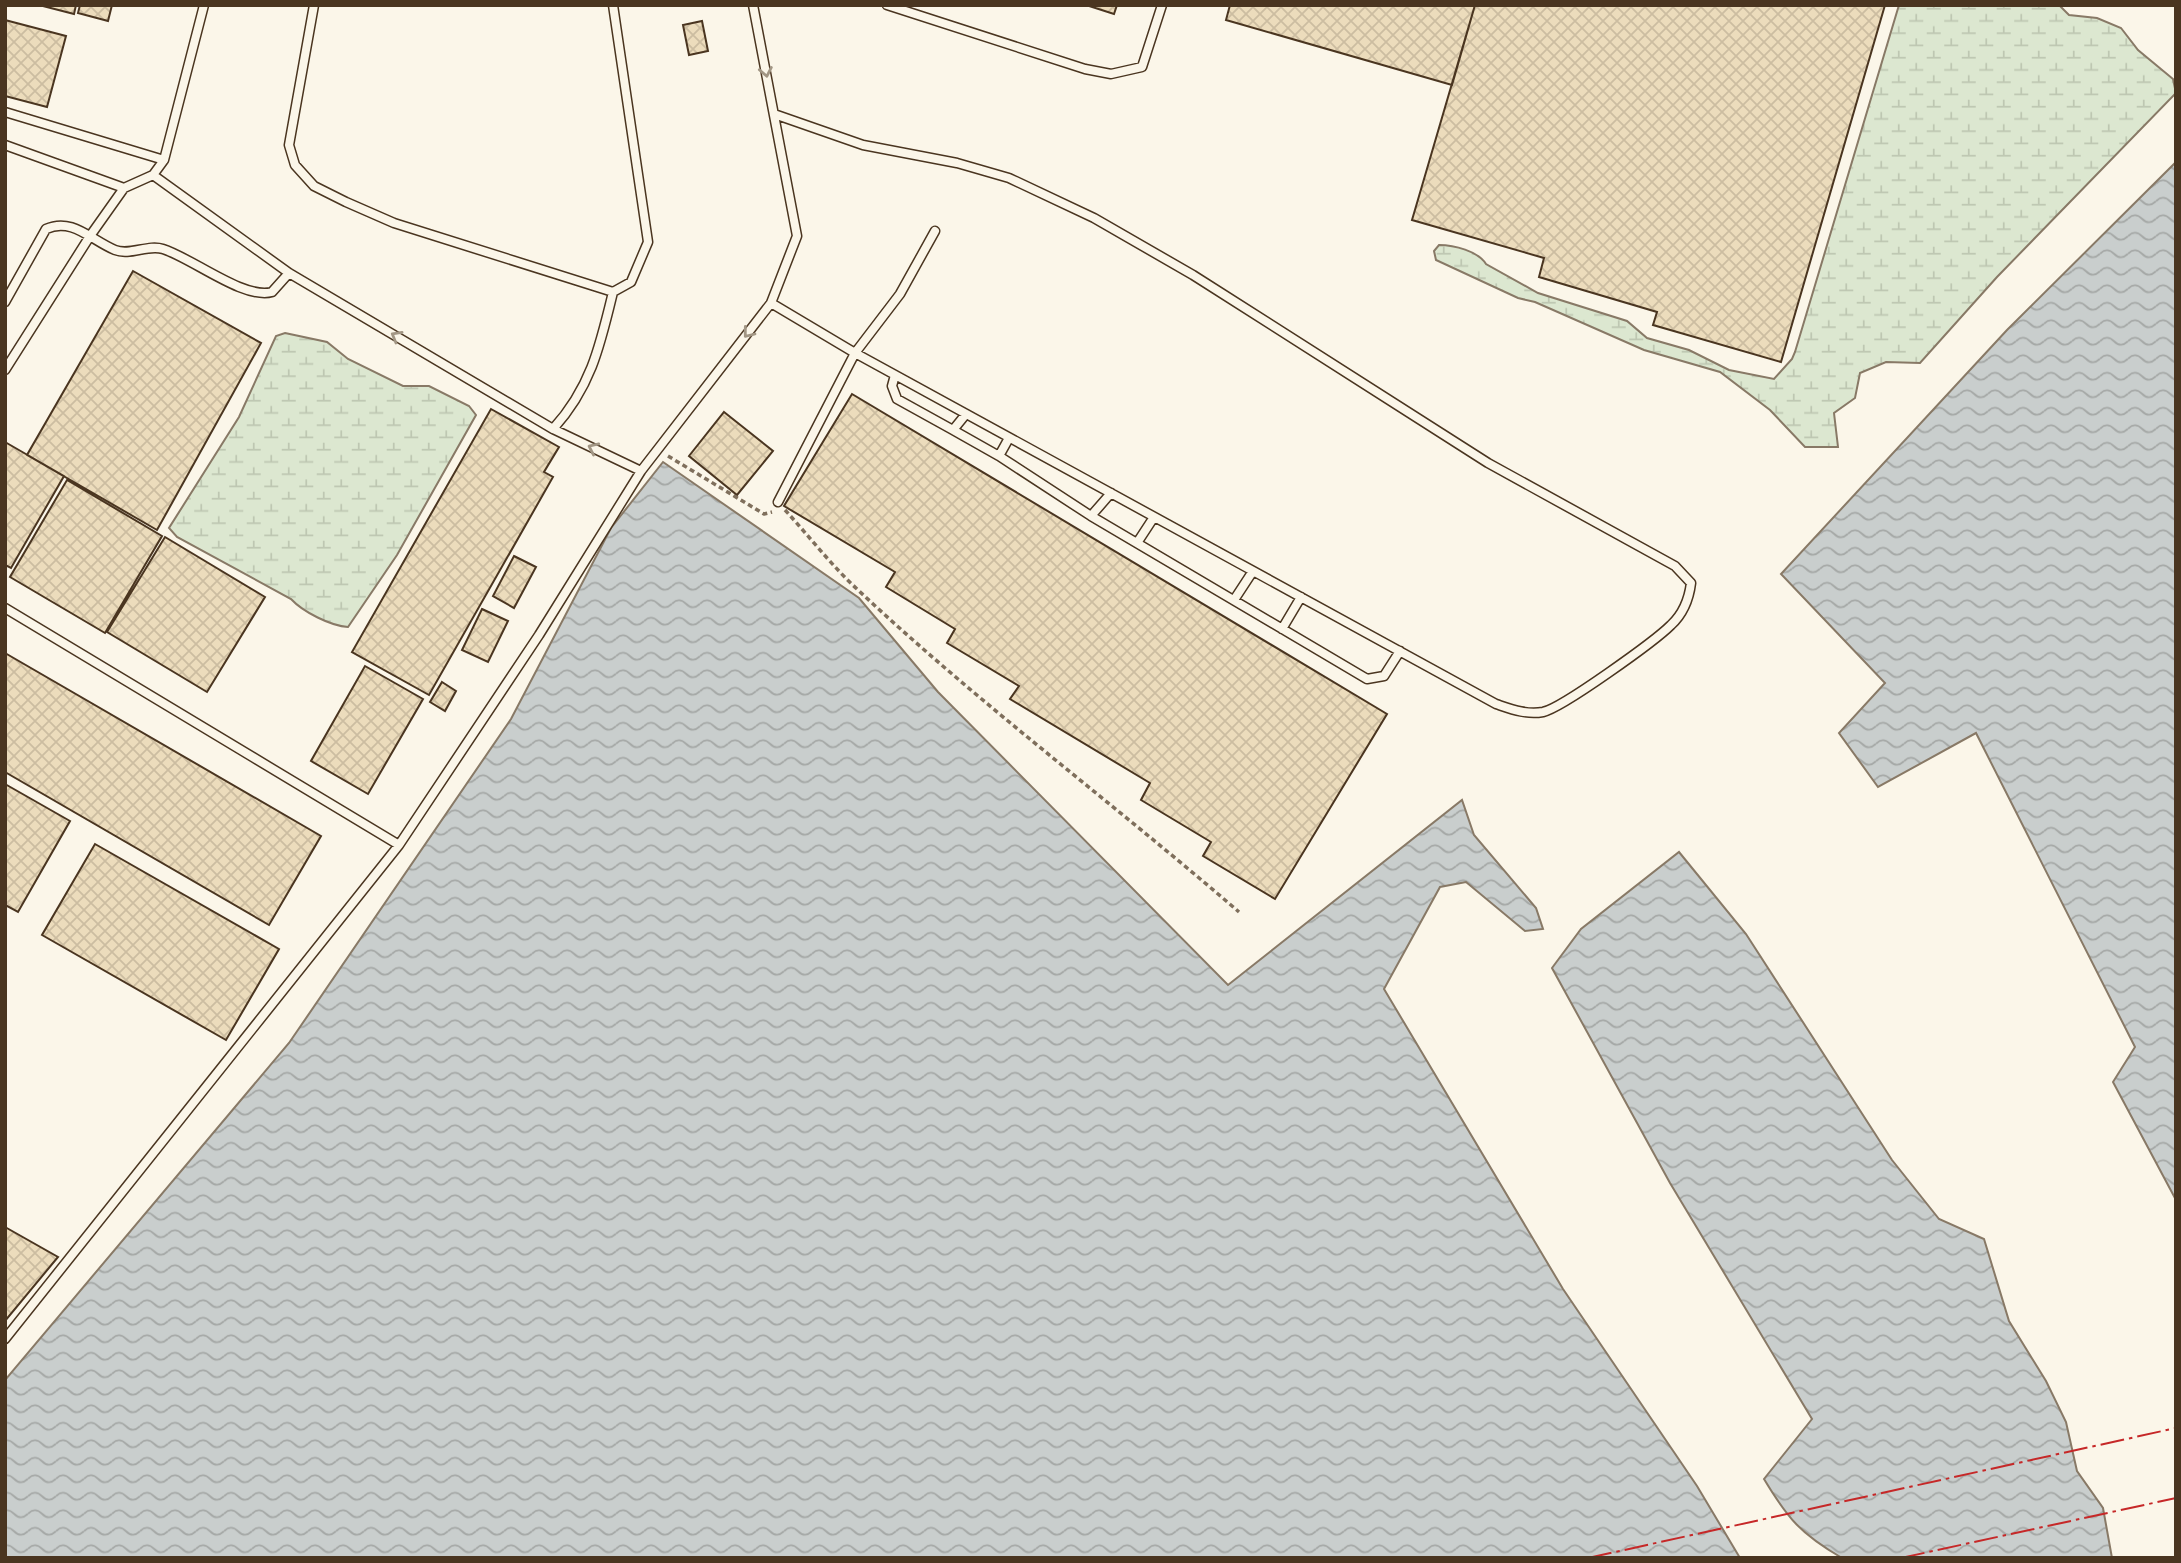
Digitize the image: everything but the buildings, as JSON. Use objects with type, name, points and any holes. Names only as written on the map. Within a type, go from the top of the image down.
[{"type":"lane","points":[[5,370],[90,236],[124,188],[153,175],[163,160],[204,5]]},
{"type":"lane","points":[[314,5],[289,145],[295,165],[314,186],[394,223],[613,292],[631,282],[648,242],[613,5]]},
{"type":"lane","points":[[5,1339],[399,845],[539,635],[656,449],[771,303],[797,236],[753,5]]},
{"type":"lane","points":[[887,5],[1085,69],[1111,74],[1142,67],[1162,5]]},
{"type":"lane","points":[[5,112],[163,160]]},
{"type":"lane","points":[[771,303],[855,353],[1496,704],[1521,712],[1545,712],[1583,690],[1672,625],[1689,601],[1691,583],[1675,566],[1488,463],[1205,283],[1094,218],[1010,178],[957,163],[863,145],[774,114]]},
{"type":"lane","points":[[5,145],[124,188]]},
{"type":"lane","points":[[153,175],[289,273],[553,429],[641,471]]},
{"type":"lane","points":[[5,302],[46,229],[66,224],[117,251],[161,248],[255,292],[272,292],[289,273]]},
{"type":"lane","points":[[778,502],[855,353],[900,294],[935,231]]},
{"type":"lane","points":[[553,429],[575,405],[597,359],[613,292]]},
{"type":"lane","points":[[895,375],[892,386],[897,399],[999,456],[1091,516],[1367,680],[1384,676],[1399,651]]},
{"type":"lane","points":[[953,430],[966,414]]},
{"type":"lane","points":[[999,456],[1009,438]]},
{"type":"lane","points":[[1091,516],[1111,493]]},
{"type":"lane","points":[[1137,543],[1154,517]]},
{"type":"lane","points":[[1234,600],[1253,571]]},
{"type":"lane","points":[[1282,629],[1301,597]]},
{"type":"lane","points":[[5,608],[399,845]]},
{"type":"path","points":[[656,449],[764,514],[771,514],[778,502],[865,596],[964,683],[1144,830],[1239,912]]},
{"type":"green space","points":[[1899,5],[2059,5],[2069,15],[2097,18],[2121,28],[2138,50],[2173,79],[2176,93],[1997,277],[1920,363],[1886,362],[1860,373],[1855,398],[1834,413],[1838,447],[1805,447],[1770,410],[1720,372],[1644,350],[1535,302],[1518,298],[1436,260],[1434,251],[1439,245],[1465,250],[1538,293],[1627,321],[1647,338],[1689,350],[1729,370],[1774,379],[1795,352]]},
{"type":"green space","points":[[285,333],[327,342],[348,359],[403,386],[429,386],[469,406],[476,415],[397,555],[348,627],[310,613],[291,599],[177,537],[169,528],[239,417],[276,336]]},
{"type":"water","points":[[2176,162],[2176,1200],[2113,1082],[2135,1047],[1976,733],[1878,787],[1839,733],[1885,683],[1781,574],[2007,330]]},
{"type":"water","points":[[663,462],[859,598],[938,692],[1228,985],[1462,800],[1474,835],[1536,908],[1543,929],[1525,931],[1466,882],[1440,887],[1384,989],[1563,1289],[1697,1486],[1740,1558],[5,1558],[5,1380],[289,1043],[511,719],[611,528]]},
{"type":"water","points":[[1679,852],[1746,934],[1892,1160],[1939,1219],[1984,1239],[2009,1321],[2046,1381],[2066,1422],[2077,1471],[2103,1508],[2112,1558],[1842,1558],[1816,1541],[1797,1524],[1764,1479],[1812,1419],[1670,1183],[1552,968],[1581,929]]},
{"type":"power","points":[[1588,1558],[2176,1428]]},
{"type":"power","points":[[1901,1558],[2176,1498]]}]
